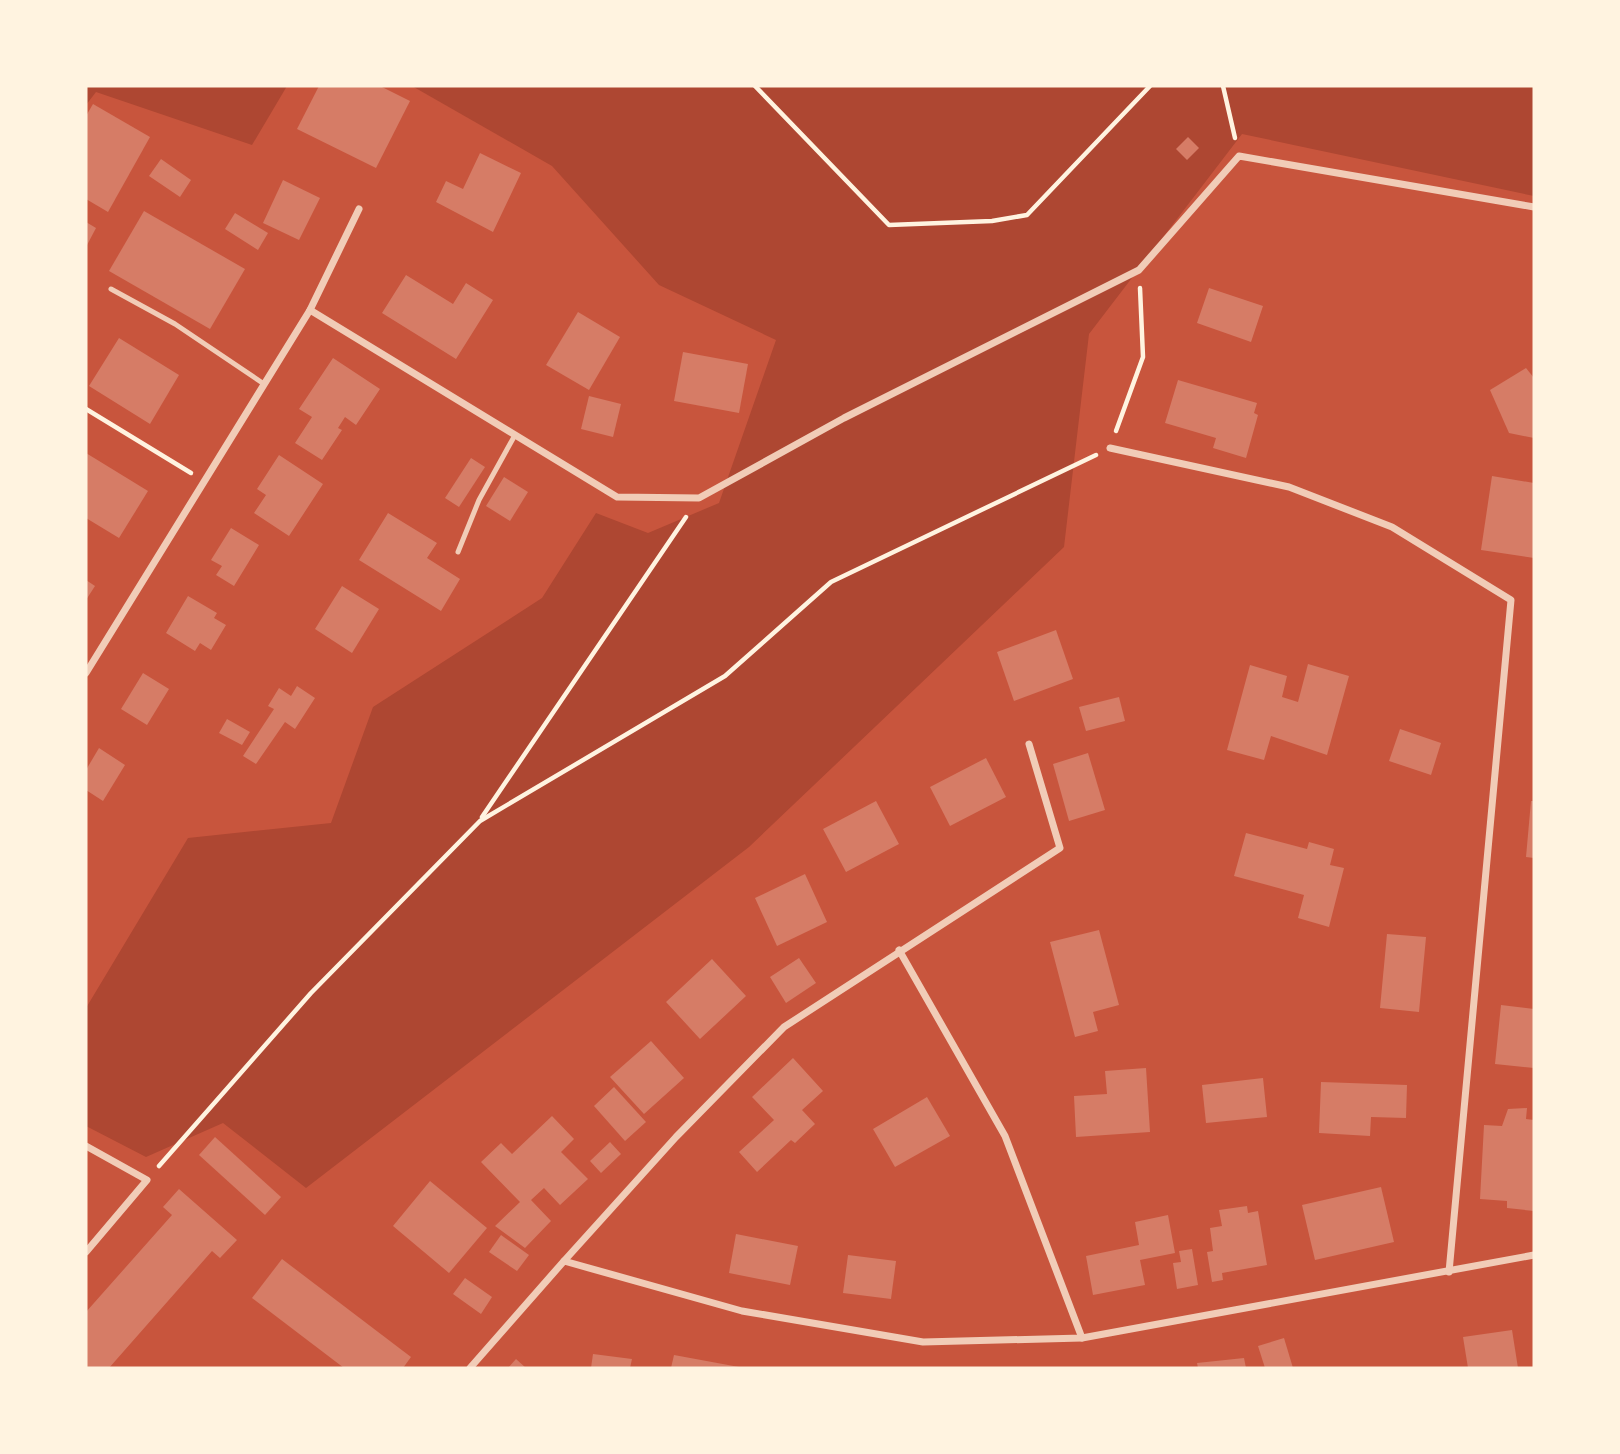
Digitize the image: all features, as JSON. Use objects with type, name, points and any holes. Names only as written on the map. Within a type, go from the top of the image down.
[{"type":"street","points":[[310,310],[617,497],[699,498],[844,418],[1139,270],[1239,156],[1534,207]]},
{"type":"street","points":[[86,673],[310,310],[359,209]]},
{"type":"street","points":[[1110,448],[1289,487],[1392,527],[1510,600],[1449,1272]]},
{"type":"street","points":[[470,1368],[676,1137],[785,1027],[899,950],[1060,848],[1029,744]]},
{"type":"street","points":[[899,950],[1005,1136],[1082,1338]]},
{"type":"street","points":[[86,1146],[146,1180],[86,1252]]},
{"type":"street","points":[[564,1261],[742,1311],[923,1342],[1082,1338],[1534,1255]]},
{"type":"lane","points":[[111,289],[175,324],[264,384]]},
{"type":"lane","points":[[458,552],[479,500],[515,435]]},
{"type":"path","points":[[755,86],[889,225],[992,221],[1027,215],[1150,86]]},
{"type":"path","points":[[1223,86],[1239,156]]},
{"type":"path","points":[[480,821],[725,676],[831,582],[1110,448],[1143,357],[1139,270]]},
{"type":"path","points":[[86,409],[204,481]]},
{"type":"path","points":[[146,1180],[311,993],[480,821],[699,498]]},
{"type":"shaded area","points":[[86,86],[287,86],[252,145],[96,92],[86,105]]},
{"type":"shaded area","points":[[412,86],[1534,86],[1534,196],[1242,134],[1089,334],[1064,547],[749,847],[306,1188],[223,1123],[146,1157],[86,1126],[86,1008],[188,838],[331,823],[373,707],[542,598],[596,513],[648,533],[719,503],[776,340],[659,285],[552,166]]},
{"type":"building","points":[[319,86],[380,86],[410,101],[376,168],[297,129]]},
{"type":"building","points":[[93,104],[150,137],[108,212],[86,199],[86,116]]},
{"type":"building","points":[[1188,137],[1199,148],[1187,160],[1176,149]]},
{"type":"building","points":[[480,153],[521,173],[493,232],[436,202],[446,181],[463,189]]},
{"type":"building","points":[[161,159],[191,180],[180,197],[149,176]]},
{"type":"building","points":[[283,180],[320,198],[299,240],[263,223]]},
{"type":"building","points":[[144,211],[245,269],[210,329],[109,271]]},
{"type":"building","points":[[235,213],[268,233],[258,250],[225,229]]},
{"type":"building","points":[[86,222],[96,228],[86,247]]},
{"type":"building","points":[[406,275],[453,304],[466,283],[493,300],[456,359],[382,313]]},
{"type":"building","points":[[1209,288],[1263,306],[1251,342],[1197,323]]},
{"type":"building","points":[[578,312],[620,337],[589,390],[546,365]]},
{"type":"building","points":[[119,338],[179,375],[150,424],[89,386]]},
{"type":"building","points":[[683,352],[748,364],[739,413],[674,401]]},
{"type":"building","points":[[333,358],[380,389],[356,425],[345,417],[338,428],[342,430],[322,460],[295,443],[312,417],[299,409]]},
{"type":"building","points":[[1526,368],[1534,378],[1534,438],[1509,433],[1490,390]]},
{"type":"building","points":[[1178,380],[1257,403],[1254,413],[1258,415],[1246,458],[1213,448],[1216,438],[1165,423]]},
{"type":"building","points":[[589,396],[621,404],[613,437],[581,429]]},
{"type":"building","points":[[86,453],[148,491],[119,538],[86,518]]},
{"type":"building","points":[[279,455],[323,484],[289,536],[254,513],[266,495],[257,489]]},
{"type":"building","points":[[471,458],[485,467],[459,507],[445,498]]},
{"type":"building","points":[[1492,476],[1534,483],[1534,558],[1481,550]]},
{"type":"building","points":[[504,477],[528,492],[510,521],[486,506]]},
{"type":"building","points":[[388,513],[437,543],[427,558],[460,579],[441,611],[359,560]]},
{"type":"building","points":[[231,528],[259,545],[234,586],[216,575],[222,566],[211,560]]},
{"type":"building","points":[[86,580],[95,586],[86,600]]},
{"type":"building","points":[[342,586],[379,609],[352,653],[315,629]]},
{"type":"building","points":[[188,596],[217,613],[214,618],[226,625],[211,650],[200,643],[195,651],[166,633]]},
{"type":"building","points":[[1056,630],[1073,679],[1014,701],[997,652]]},
{"type":"building","points":[[1308,664],[1349,676],[1327,755],[1271,736],[1264,760],[1227,750],[1250,665],[1287,676],[1282,697],[1298,702]]},
{"type":"building","points":[[143,673],[169,689],[147,725],[121,709]]},
{"type":"building","points":[[297,686],[315,698],[295,729],[285,722],[256,764],[243,756],[274,709],[268,706],[279,688],[291,696]]},
{"type":"building","points":[[1119,697],[1125,721],[1086,731],[1079,707]]},
{"type":"building","points":[[227,719],[250,732],[242,745],[219,733]]},
{"type":"building","points":[[1400,729],[1441,743],[1431,775],[1389,761]]},
{"type":"building","points":[[99,748],[125,765],[103,801],[86,790],[86,770]]},
{"type":"building","points":[[1088,753],[1105,810],[1069,821],[1053,764]]},
{"type":"building","points":[[986,758],[1006,797],[950,826],[930,787]]},
{"type":"building","points":[[876,801],[899,844],[846,872],[823,829]]},
{"type":"building","points":[[1531,801],[1534,801],[1534,858],[1526,857]]},
{"type":"building","points":[[1246,833],[1307,849],[1309,842],[1334,849],[1330,865],[1344,868],[1329,927],[1298,918],[1304,895],[1234,876]]},
{"type":"building","points":[[805,874],[827,922],[777,946],[755,898]]},
{"type":"building","points":[[1099,930],[1119,1005],[1093,1012],[1098,1031],[1075,1037],[1050,942]]},
{"type":"building","points":[[1387,934],[1426,937],[1419,1012],[1380,1008]]},
{"type":"building","points":[[799,958],[816,983],[786,1003],[770,977]]},
{"type":"building","points":[[712,959],[746,996],[700,1039],[666,1002]]},
{"type":"building","points":[[1501,1005],[1534,1009],[1534,1068],[1495,1064]]},
{"type":"building","points":[[651,1041],[684,1078],[644,1114],[610,1077]]},
{"type":"building","points":[[793,1058],[823,1091],[802,1110],[815,1124],[795,1143],[791,1140],[757,1172],[739,1152],[774,1120],[752,1097]]},
{"type":"building","points":[[1146,1068],[1150,1132],[1076,1137],[1074,1096],[1107,1094],[1105,1071]]},
{"type":"building","points":[[1263,1078],[1267,1117],[1206,1123],[1202,1085]]},
{"type":"building","points":[[1321,1082],[1407,1085],[1406,1118],[1371,1117],[1370,1136],[1319,1133]]},
{"type":"building","points":[[614,1087],[646,1122],[625,1141],[594,1106]]},
{"type":"building","points":[[927,1097],[950,1136],[895,1167],[873,1129]]},
{"type":"building","points":[[1527,1108],[1526,1119],[1534,1120],[1534,1211],[1507,1208],[1507,1201],[1480,1199],[1484,1125],[1502,1126],[1508,1109]]},
{"type":"building","points":[[552,1116],[574,1139],[561,1152],[588,1179],[560,1205],[544,1188],[531,1200],[551,1221],[525,1248],[495,1226],[520,1202],[481,1162],[501,1143],[512,1154]]},
{"type":"building","points":[[215,1137],[281,1197],[265,1215],[199,1155]]},
{"type":"building","points":[[610,1142],[621,1154],[601,1173],[590,1161]]},
{"type":"building","points":[[430,1181],[487,1228],[449,1273],[393,1226]]},
{"type":"building","points":[[1381,1187],[1394,1242],[1315,1260],[1302,1205]]},
{"type":"building","points":[[179,1189],[237,1240],[220,1258],[212,1251],[109,1368],[86,1368],[86,1312],[172,1215],[163,1207]]},
{"type":"building","points":[[1247,1206],[1248,1213],[1258,1211],[1267,1265],[1222,1273],[1223,1280],[1212,1282],[1207,1252],[1213,1251],[1210,1228],[1222,1226],[1219,1210]]},
{"type":"building","points":[[1168,1215],[1175,1253],[1140,1260],[1145,1285],[1093,1295],[1086,1256],[1139,1245],[1135,1222]]},
{"type":"building","points":[[736,1234],[798,1246],[790,1285],[729,1273]]},
{"type":"building","points":[[501,1235],[529,1255],[517,1271],[489,1252]]},
{"type":"building","points":[[1192,1249],[1198,1285],[1177,1289],[1173,1263],[1181,1262],[1179,1251]]},
{"type":"building","points":[[848,1255],[896,1261],[891,1299],[843,1293]]},
{"type":"building","points":[[282,1259],[411,1357],[403,1368],[344,1368],[252,1298]]},
{"type":"building","points":[[465,1278],[492,1297],[481,1314],[453,1294]]},
{"type":"building","points":[[1512,1330],[1518,1368],[1468,1368],[1463,1337]]},
{"type":"building","points":[[1284,1338],[1293,1368],[1265,1368],[1258,1346]]},
{"type":"building","points":[[593,1354],[632,1359],[630,1368],[591,1368]]},
{"type":"building","points":[[674,1355],[739,1367],[739,1368],[671,1368]]},
{"type":"building","points":[[1244,1358],[1246,1368],[1198,1368],[1197,1363]]},
{"type":"building","points":[[516,1359],[526,1368],[508,1368]]}]
